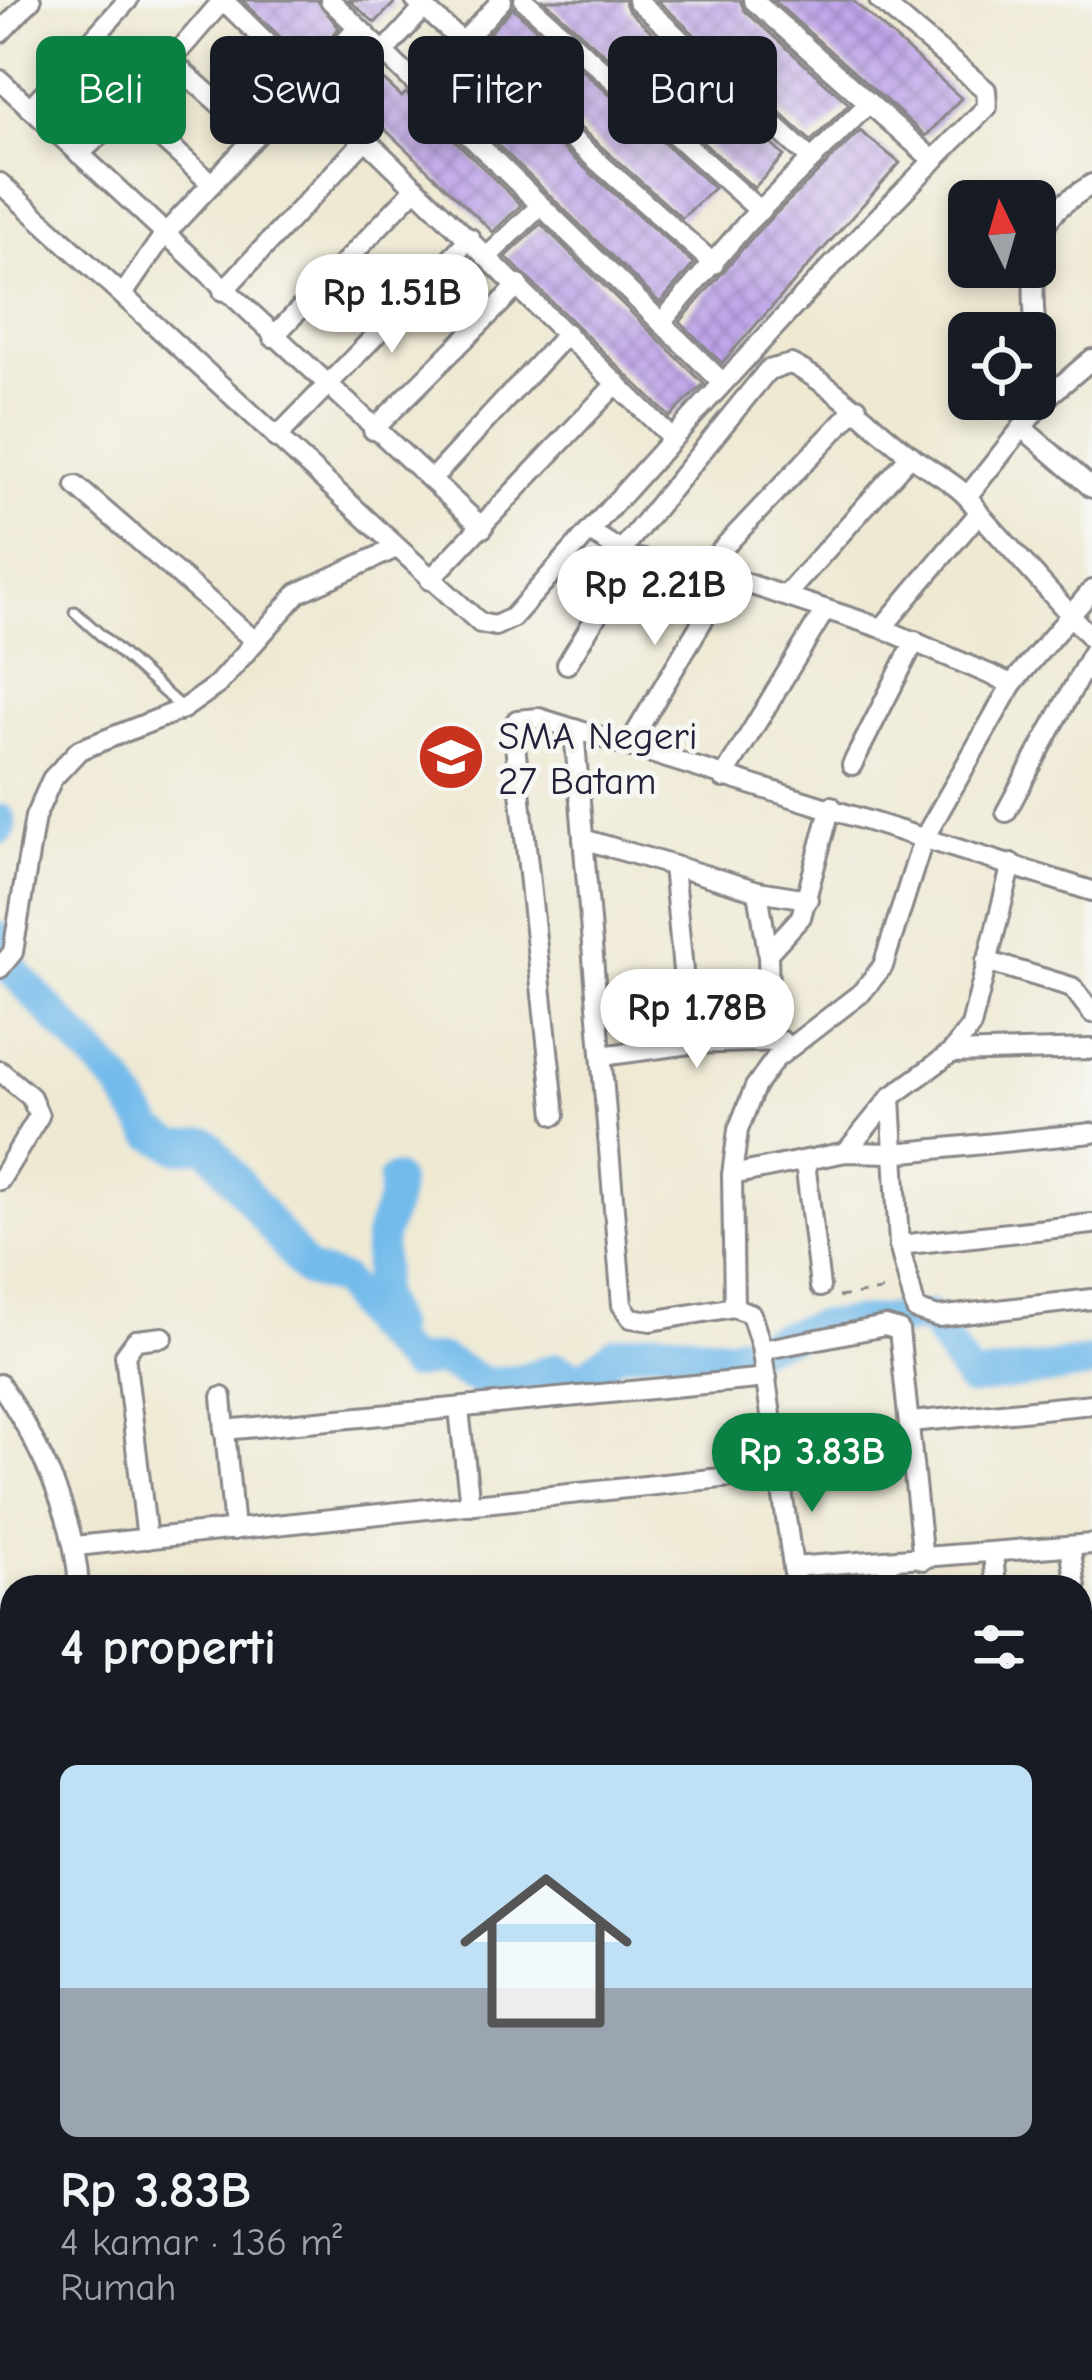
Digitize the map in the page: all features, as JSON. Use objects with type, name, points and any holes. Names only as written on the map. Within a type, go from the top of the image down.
[{"type":"street","points":[[0,33],[31,0]]},
{"type":"street","points":[[30,108],[128,0]]},
{"type":"street","points":[[186,43],[223,0],[257,36]]},
{"type":"street","points":[[330,0],[365,36]]},
{"type":"street","points":[[469,36],[502,0]]},
{"type":"street","points":[[524,0],[760,211]]},
{"type":"street","points":[[637,0],[812,160]]},
{"type":"street","points":[[753,0],[933,160]]},
{"type":"street","points":[[0,183],[124,293],[394,549],[480,623],[495,626],[512,618],[595,534],[720,380],[987,107],[988,94],[879,0]]},
{"type":"street","points":[[384,52],[420,4],[454,36]]},
{"type":"street","points":[[350,36],[357,28]]},
{"type":"street","points":[[384,54],[720,380]]},
{"type":"street","points":[[186,74],[210,95]]},
{"type":"street","points":[[0,80],[483,529]]},
{"type":"street","points":[[661,322],[760,211],[869,104]]},
{"type":"street","points":[[79,154],[90,144]]},
{"type":"street","points":[[168,144],[212,184]]},
{"type":"street","points":[[124,293],[163,236],[249,144]]},
{"type":"street","points":[[224,291],[361,144]]},
{"type":"street","points":[[369,144],[489,255],[670,436]]},
{"type":"street","points":[[576,144],[713,264]]},
{"type":"street","points":[[1035,312],[1040,240],[1050,215],[1092,184]]},
{"type":"street","points":[[273,337],[416,188]]},
{"type":"street","points":[[489,255],[539,207]]},
{"type":"street","points":[[276,438],[470,238]]},
{"type":"street","points":[[373,430],[519,285]]},
{"type":"street","points":[[430,480],[567,333]]},
{"type":"street","points":[[1056,390],[1091,362]]},
{"type":"street","points":[[567,664],[623,552],[768,370],[795,366],[857,407],[910,455],[968,494],[979,513],[1092,640]]},
{"type":"street","points":[[430,580],[617,383]]},
{"type":"street","points":[[703,569],[857,407]]},
{"type":"street","points":[[968,494],[1031,420]]},
{"type":"street","points":[[1025,430],[1092,488]]},
{"type":"street","points":[[785,596],[910,455]]},
{"type":"street","points":[[76,486],[254,640]]},
{"type":"street","points":[[882,628],[979,513]]},
{"type":"street","points":[[595,534],[623,552],[703,569],[882,628],[1012,684]]},
{"type":"street","points":[[6,960],[35,817],[52,779],[80,751],[183,709],[217,686],[298,592],[394,549]]},
{"type":"street","points":[[628,746],[728,578]]},
{"type":"street","points":[[795,1575],[767,1378],[761,1348],[742,1311],[732,1175],[738,1130],[755,1088],[793,1043],[861,993],[883,966],[923,840],[1012,684],[1092,590]]},
{"type":"street","points":[[723,778],[825,610]]},
{"type":"street","points":[[852,765],[915,641]]},
{"type":"street","points":[[1006,812],[1092,653]]},
{"type":"street","points":[[555,1115],[513,726],[517,720],[539,718],[1092,890]]},
{"type":"street","points":[[574,729],[625,1312],[651,1321],[742,1311]]},
{"type":"street","points":[[768,953],[790,934],[808,898],[831,806]]},
{"type":"street","points":[[583,839],[758,891],[808,898]]},
{"type":"street","points":[[846,1152],[891,1097],[951,1053],[970,1026],[1012,864]]},
{"type":"street","points":[[673,866],[690,1045]]},
{"type":"street","points":[[758,891],[768,953],[770,1040]]},
{"type":"street","points":[[986,961],[1072,986],[1092,1012]]},
{"type":"street","points":[[602,1056],[690,1045],[793,1043]]},
{"type":"street","points":[[951,1053],[1092,1049]]},
{"type":"street","points":[[0,1071],[32,1097],[39,1116],[0,1180]]},
{"type":"street","points":[[891,1097],[899,1245],[916,1310],[938,1317],[1092,1299]]},
{"type":"street","points":[[732,1175],[846,1152],[896,1153],[1092,1132]]},
{"type":"street","points":[[806,1162],[820,1287]]},
{"type":"street","points":[[899,1245],[1092,1224]]},
{"type":"street","points":[[761,1348],[895,1327],[902,1334],[923,1560]]},
{"type":"street","points":[[148,1539],[125,1355],[136,1340],[164,1337]]},
{"type":"street","points":[[224,1430],[767,1378]]},
{"type":"street","points":[[0,1384],[25,1423],[76,1546],[78,1575]]},
{"type":"street","points":[[222,1397],[234,1530]]},
{"type":"street","points":[[910,1421],[1092,1404]]},
{"type":"street","points":[[459,1410],[470,1504]]},
{"type":"street","points":[[76,1546],[778,1472]]},
{"type":"street","points":[[807,1575],[886,1562],[1092,1544]]},
{"type":"street","points":[[1070,1546],[1074,1575]]},
{"type":"street","points":[[993,1553],[995,1575]]},
{"type":"street","points":[[886,1562],[889,1575]]},
{"type":"lane","points":[[75,612],[183,709]]},
{"type":"path","points":[[820,1287],[834,1298],[908,1287]]},
{"type":"building","points":[[242,0],[317,0],[339,28],[331,36],[279,36]]},
{"type":"building","points":[[349,0],[397,0],[375,23]]},
{"type":"building","points":[[544,0],[624,0],[628,10],[656,36],[608,36],[608,57]]},
{"type":"building","points":[[657,0],[740,0],[744,10],[773,36],[696,36]]},
{"type":"building","points":[[773,0],[852,0],[961,98],[926,136]]},
{"type":"building","points":[[513,7],[545,36],[487,36]]},
{"type":"building","points":[[777,40],[849,104],[811,141],[777,110]]},
{"type":"building","points":[[584,71],[608,93],[608,144],[665,144],[714,188],[682,218],[584,131]]},
{"type":"building","points":[[384,80],[402,97],[408,95],[408,144],[458,144],[521,205],[493,232],[384,128]]},
{"type":"building","points":[[860,131],[900,163],[722,363],[680,322],[757,232]]},
{"type":"building","points":[[497,144],[558,144],[694,264],[660,303]]},
{"type":"building","points":[[705,144],[771,144],[784,156],[754,188]]},
{"type":"building","points":[[541,224],[704,384],[670,417],[506,257]]},
{"type":"waterway","points":[[0,821],[0,828]]},
{"type":"waterway","points":[[0,938],[14,972],[119,1083],[152,1133],[178,1147],[207,1144],[307,1271],[342,1281],[372,1325],[410,1363],[441,1360],[486,1384],[521,1381],[557,1369],[583,1379],[616,1352],[659,1346],[730,1354],[816,1327],[929,1317],[970,1380],[1092,1363]]},
{"type":"waterway","points":[[391,1327],[375,1290],[380,1240],[394,1181]]},
{"type":"place","name":"SMA Negeri 27 Batam","points":[[451,757]]}]
